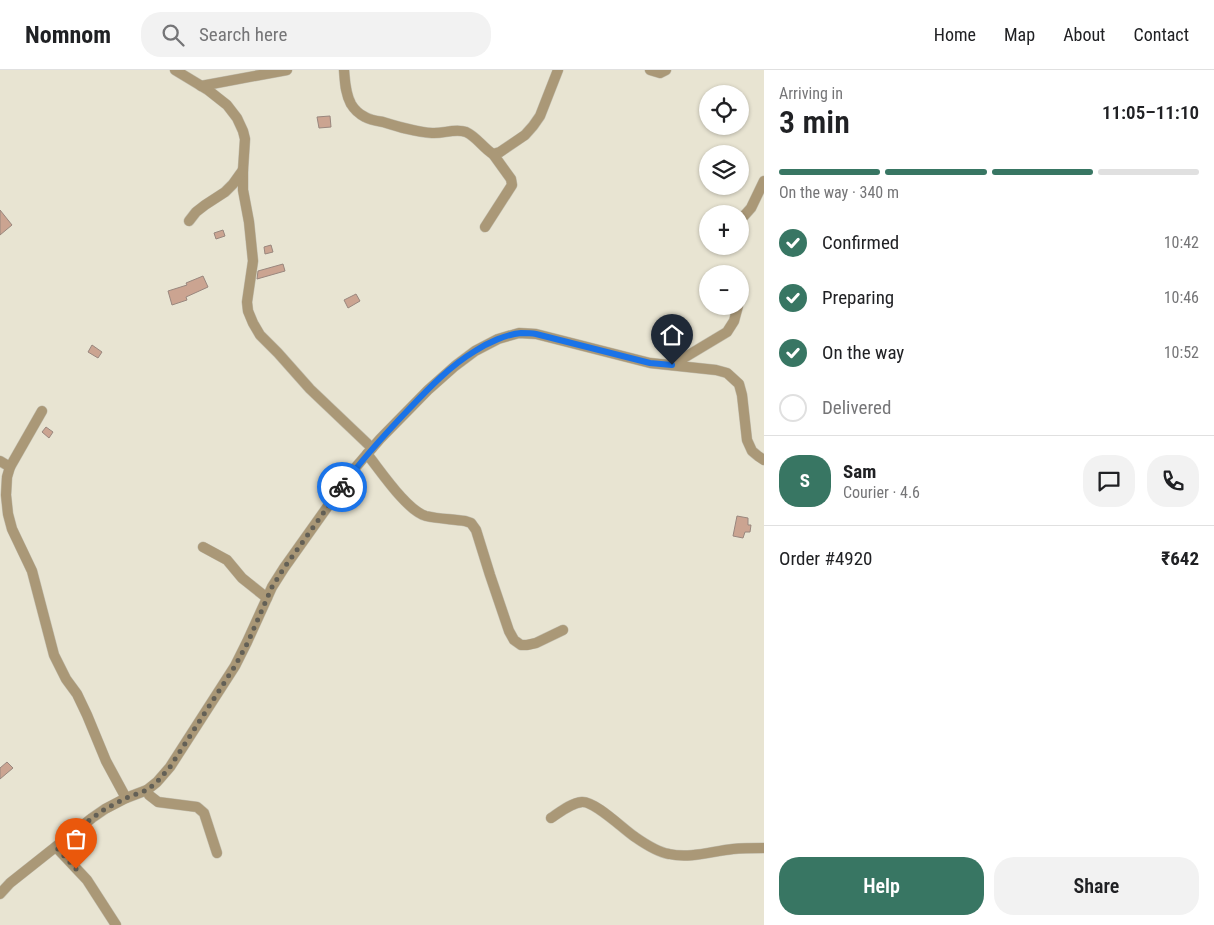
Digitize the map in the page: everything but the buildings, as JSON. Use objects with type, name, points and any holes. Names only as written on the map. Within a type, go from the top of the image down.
[{"type":"street","points":[[175,70],[227,105],[237,118],[243,131],[245,139],[243,190],[254,262],[247,302],[248,311],[260,334],[370,451],[395,490],[415,511],[425,516],[471,523],[476,530],[496,594],[514,640],[521,645],[528,645],[563,630]]},
{"type":"street","points":[[201,86],[287,70]]},
{"type":"street","points":[[344,70],[349,100],[357,112],[366,118],[419,132],[466,132],[493,154],[511,179],[512,185],[485,227]]},
{"type":"street","points":[[493,154],[500,152],[525,135],[533,126],[540,116],[558,70]]},
{"type":"street","points":[[650,70],[660,73],[666,70]]},
{"type":"street","points":[[189,221],[204,205],[225,192],[243,170]]},
{"type":"street","points":[[749,210],[764,181]]},
{"type":"street","points":[[672,365],[727,332],[736,315]]},
{"type":"street","points":[[0,894],[10,883],[92,818],[126,798],[147,790],[157,782],[170,767],[235,666],[248,642],[267,598],[284,568],[355,468],[428,390],[475,351],[498,339],[519,333],[536,334],[650,363],[727,373],[739,384],[747,440],[752,450],[764,460]]},
{"type":"street","points":[[42,411],[10,467],[7,477],[8,514],[12,529],[32,571],[54,655],[66,679],[77,694],[106,761],[126,798]]},
{"type":"street","points":[[0,461],[10,467]]},
{"type":"street","points":[[203,546],[227,560],[242,578],[267,598]]},
{"type":"street","points":[[147,790],[149,795],[158,802],[201,809],[217,853]]},
{"type":"street","points":[[551,818],[569,806],[584,802],[594,805],[635,837],[660,852],[685,856],[736,849],[764,848]]},
{"type":"street","points":[[56,847],[87,880],[116,925]]},
{"type":"way so far","points":[[76,869],[56,847],[105,809],[147,790],[170,767],[235,666],[248,642],[272,587],[342,487]]},
{"type":"route","points":[[342,487],[355,468],[380,439],[428,390],[475,351],[498,339],[519,333],[536,334],[650,363],[672,365]]}]
